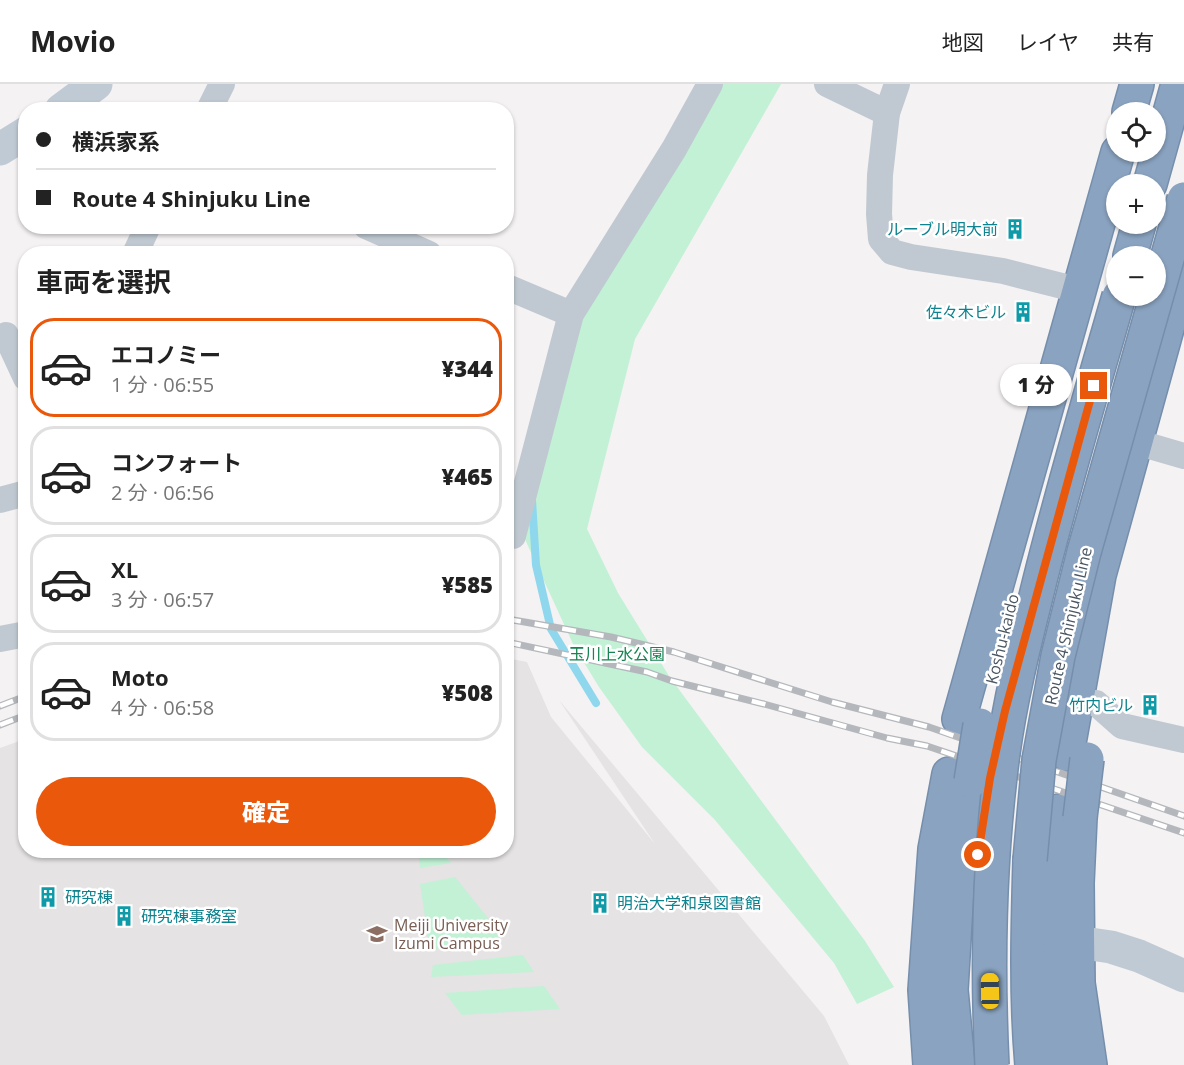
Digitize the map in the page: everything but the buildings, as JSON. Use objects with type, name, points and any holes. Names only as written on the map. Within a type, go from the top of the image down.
[{"type":"highway","points":[[1132,102],[1137,84]]},
{"type":"highway","points":[[1151,102],[1156,84]]},
{"type":"highway","points":[[1153,174],[1178,84]]},
{"type":"highway","points":[[969,1065],[972,933],[978,855],[990,778],[1049,545],[1098,294],[1117,162]]},
{"type":"highway","name":"Route 4 Shinjuku Line","points":[[1032,1065],[1027,950],[1030,860],[1039,760],[1058,656],[1084,552],[1184,200]]},
{"type":"highway","points":[[930,1065],[925,990],[935,849],[960,777],[970,722],[1098,294],[1113,234]]},
{"type":"highway","points":[[1077,756],[1096,703],[1118,579],[1153,447],[1177,328],[1184,267]]},
{"type":"highway","points":[[1090,1065],[1078,983],[1070,814],[1099,575],[1177,328]]},
{"type":"highway","points":[[992,1065],[989,950],[993,859],[1003,752],[1023,646]]},
{"type":"highway","points":[[958,1065],[951,990],[959,854],[960,777]]},
{"type":"highway","points":[[1059,1065],[1053,982],[1053,860],[1070,814]]},
{"type":"highway","points":[[1027,950],[1041,1065]]},
{"type":"street","points":[[72,102],[96,84]]},
{"type":"street","points":[[213,102],[222,84]]},
{"type":"street","points":[[514,532],[571,314],[674,149],[710,84]]},
{"type":"street","points":[[827,84],[887,113]]},
{"type":"street","points":[[897,84],[887,113],[880,175],[881,239],[892,252],[944,263],[1003,271],[1098,294]]},
{"type":"street","points":[[0,149],[18,138]]},
{"type":"street","points":[[384,234],[411,246]]},
{"type":"street","points":[[514,290],[571,314]]},
{"type":"street","points":[[11,334],[18,355]]},
{"type":"street","points":[[1153,447],[1184,456]]},
{"type":"street","points":[[0,500],[18,496]]},
{"type":"street","points":[[0,639],[18,636]]},
{"type":"street","points":[[1096,703],[1122,726],[1184,740]]},
{"type":"street","points":[[1077,942],[1111,947],[1139,956],[1184,976]]},
{"type":"shaded area","name":"Meiji University Izumi Campus","points":[[514,659],[527,662],[551,717],[655,844],[559,700],[824,1016],[849,1065],[0,1065],[0,748],[18,742],[18,858],[514,858]]},
{"type":"green space","name":"玉川上水公園","points":[[722,84],[781,84],[635,339],[587,529],[618,593],[669,676],[865,941],[894,987],[857,1004],[834,963],[715,820],[642,747],[599,687],[574,646],[523,535],[580,317]]},
{"type":"green space","points":[[419,858],[446,858],[451,863],[420,868]]},
{"type":"green space","points":[[455,877],[503,937],[430,950],[420,884]]},
{"type":"green space","points":[[523,955],[534,972],[431,977],[433,965]]},
{"type":"green space","points":[[544,986],[560,1009],[462,1015],[445,993]]},
{"type":"waterway","points":[[532,500],[536,565],[551,629],[596,703]]},
{"type":"railway","points":[[514,620],[611,637],[674,652],[832,702],[929,727],[1184,816]]},
{"type":"railway","points":[[514,644],[647,672],[672,681],[887,738],[927,746],[1184,833]]},
{"type":"railway","points":[[0,706],[18,699]]},
{"type":"railway","points":[[0,725],[18,718]]},
{"type":"place","name":"ルーブル明大前","points":[[1015,229]]},
{"type":"place","name":"佐々木ビル","points":[[1023,312]]},
{"type":"place","name":"竹内ビル","points":[[1150,705]]},
{"type":"place","name":"研究棟","points":[[48,897]]},
{"type":"place","name":"明治大学和泉図書館","points":[[600,903]]},
{"type":"place","name":"研究棟事務室","points":[[124,916]]},
{"type":"place","name":"Meiji University Izumi Campus","points":[[377,934]]},
{"type":"route","points":[[978,855],[990,778],[1005,711],[1094,386]]}]
